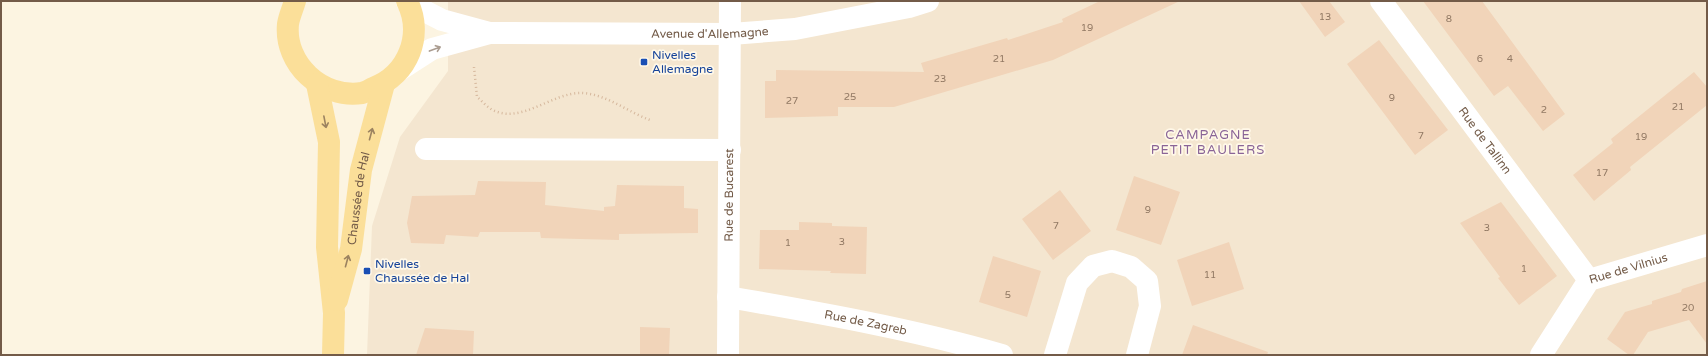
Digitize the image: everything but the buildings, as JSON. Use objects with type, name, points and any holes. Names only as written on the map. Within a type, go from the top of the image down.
[{"type":"main road","points":[[295,1],[288,24],[290,47],[300,68],[317,84],[339,92],[362,93],[384,84],[401,69],[412,48],[414,25],[407,2]]},
{"type":"main road","name":"Chaussée de Hal","points":[[317,84],[329,142],[327,247],[334,313],[333,355]]},
{"type":"main road","name":"Chaussée de Hal","points":[[334,313],[350,249],[361,170],[384,84]]},
{"type":"street","name":"Rue de Bucarest","points":[[728,355],[730,1]]},
{"type":"street","name":"Avenue d'Allemagne","points":[[407,2],[442,20],[490,33],[731,34],[795,28],[909,7],[928,1]]},
{"type":"street","name":"Rue de Tallinn","points":[[1381,1],[1589,280]]},
{"type":"street","name":"Avenue d'Allemagne","points":[[401,69],[432,49],[490,33]]},
{"type":"street","points":[[426,149],[730,150]]},
{"type":"street","name":"Rue de Vilnius","points":[[1541,355],[1589,280],[1707,245]]},
{"type":"street","points":[[1055,355],[1077,283],[1094,266],[1112,261],[1131,267],[1147,281],[1150,306],[1137,355]]},
{"type":"street","name":"Rue de Zagreb","points":[[728,297],[874,324],[948,340],[1002,355]]},
{"type":"path","points":[[490,33],[474,66],[477,97],[491,109],[505,114],[534,109],[565,95],[582,93],[599,97],[636,115],[656,122]]},
{"type":"shaded area","points":[[448,1],[1707,1],[1707,355],[367,355],[372,226],[400,137],[448,71]]},
{"type":"place","name":"Nivelles Allemagne","points":[[644,62]]},
{"type":"place","name":"Nivelles Chaussée de Hal","points":[[367,271]]},
{"type":"district","name":"CAMPAGNE PETIT BAULERS","points":[[1208,142]]}]
